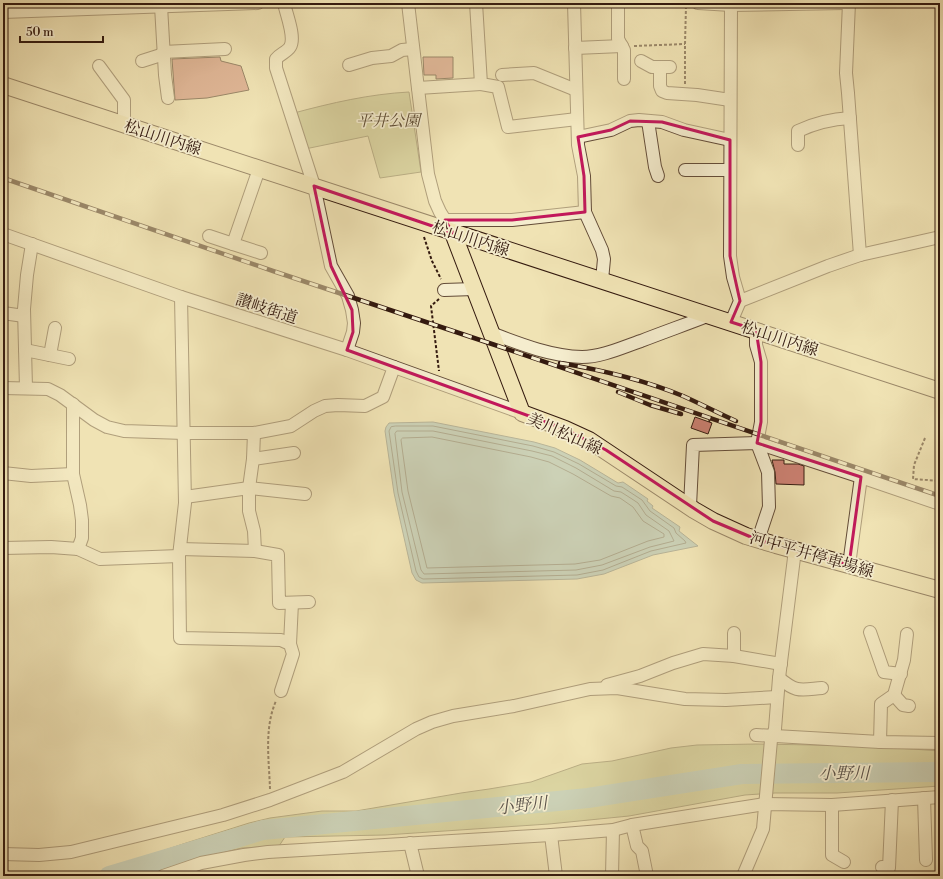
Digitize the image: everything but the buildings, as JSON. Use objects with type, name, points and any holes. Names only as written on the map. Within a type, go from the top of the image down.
[{"type":"main road","name":"松山川内線","points":[[3,85],[421,222],[449,227],[602,280],[940,391]]},
{"type":"main road","name":"美川松山線","points":[[449,227],[522,413],[565,429],[589,440],[690,506]]},
{"type":"main road","name":"河中平井停車場線","points":[[690,506],[713,521],[758,540],[940,590]]},
{"type":"street","points":[[3,12],[157,5],[258,3]]},
{"type":"street","points":[[284,3],[292,39],[291,46],[276,59],[276,68],[314,186],[331,266],[348,296],[352,310],[354,323],[353,332],[347,350]]},
{"type":"street","points":[[408,3],[428,174],[435,201],[449,227],[585,212]]},
{"type":"street","points":[[476,3],[481,84]]},
{"type":"street","points":[[574,3],[578,145],[584,176],[585,212],[603,254],[604,266],[602,280]]},
{"type":"street","points":[[618,3],[618,39],[624,50],[624,79]]},
{"type":"street","points":[[698,3],[845,3]]},
{"type":"street","points":[[849,3],[846,73],[860,255]]},
{"type":"street","points":[[731,4],[730,256],[733,278],[740,301],[731,322]]},
{"type":"street","points":[[157,5],[164,53],[168,98]]},
{"type":"street","points":[[575,48],[622,46]]},
{"type":"street","points":[[142,61],[164,53],[225,49]]},
{"type":"street","points":[[356,67],[372,58],[391,56],[402,50],[413,49]]},
{"type":"street","points":[[641,61],[652,67],[665,67],[660,86],[662,91],[730,100]]},
{"type":"street","points":[[99,66],[124,100],[124,125]]},
{"type":"street","points":[[502,75],[534,73],[576,90]]},
{"type":"street","points":[[418,88],[481,84],[498,87],[508,127],[577,119]]},
{"type":"street","points":[[798,145],[798,131],[813,124],[833,119],[850,118]]},
{"type":"street","points":[[578,137],[611,130],[630,121],[648,121],[662,122],[684,130],[730,140]]},
{"type":"street","points":[[648,121],[655,167],[658,176]]},
{"type":"street","points":[[233,244],[259,168]]},
{"type":"street","points":[[685,170],[730,170]]},
{"type":"street","name":"讃岐街道","points":[[3,234],[181,297],[347,350],[522,413]]},
{"type":"street","points":[[209,236],[261,253]]},
{"type":"street","points":[[740,301],[860,255],[940,237]]},
{"type":"street","points":[[26,388],[24,316],[27,275],[32,244]]},
{"type":"street","points":[[444,290],[474,289]]},
{"type":"street","points":[[181,297],[185,497],[179,553],[180,638],[281,640],[290,644]]},
{"type":"street","points":[[3,313],[24,316]]},
{"type":"street","points":[[491,333],[538,350],[561,355],[583,357],[621,348],[710,315]]},
{"type":"street","points":[[50,355],[55,328]]},
{"type":"street","points":[[756,330],[756,345],[761,362],[761,422],[757,443],[768,472],[769,507],[758,540]]},
{"type":"street","points":[[25,350],[69,359]]},
{"type":"street","points":[[3,388],[48,389],[60,395],[94,420],[107,427],[124,431],[254,433],[291,426],[314,411],[325,406],[365,406],[383,398],[394,367]]},
{"type":"street","points":[[73,404],[72,474],[80,505],[82,520],[82,538],[78,549]]},
{"type":"street","points":[[254,433],[254,459],[249,488],[255,551]]},
{"type":"street","points":[[690,506],[693,445],[757,443],[940,504]]},
{"type":"street","points":[[254,459],[294,453]]},
{"type":"street","points":[[3,473],[31,476],[72,474]]},
{"type":"street","points":[[849,565],[861,477]]},
{"type":"street","points":[[185,497],[249,488],[305,494]]},
{"type":"street","points":[[3,548],[51,547],[78,549],[100,559],[179,553],[255,551],[278,555],[279,603],[309,602]]},
{"type":"street","points":[[743,876],[763,829],[772,738],[775,729],[779,678],[795,550]]},
{"type":"street","points":[[281,691],[293,654],[290,644],[292,603]]},
{"type":"street","points":[[870,632],[884,672],[901,674]]},
{"type":"street","points":[[734,633],[734,656]]},
{"type":"street","points":[[880,742],[882,704],[894,695],[901,674],[907,634]]},
{"type":"street","points":[[3,854],[39,855],[70,852],[223,815],[270,800],[344,772],[416,729],[432,722],[453,716],[514,706],[590,689],[640,676],[673,663],[703,654],[734,656],[781,664]]},
{"type":"street","points":[[779,678],[790,687],[800,690],[822,688]]},
{"type":"street","points":[[590,689],[617,688],[685,699],[726,700],[777,697]]},
{"type":"street","points":[[894,695],[903,705],[909,706]]},
{"type":"street","points":[[756,735],[772,738],[880,742],[940,742]]},
{"type":"street","points":[[163,876],[201,863],[244,855],[410,843],[551,836],[613,830],[632,825],[765,802],[832,804],[940,797]]},
{"type":"street","points":[[924,798],[926,860]]},
{"type":"street","points":[[882,868],[889,868],[892,800]]},
{"type":"street","points":[[832,804],[832,855],[844,862]]},
{"type":"street","points":[[632,825],[637,846],[642,851],[647,876]]},
{"type":"street","points":[[612,876],[613,830]]},
{"type":"street","points":[[551,836],[556,876]]},
{"type":"street","points":[[410,843],[418,876]]},
{"type":"path","points":[[685,94],[684,44],[687,3]]},
{"type":"path","points":[[622,46],[684,44]]},
{"type":"path","points":[[421,222],[425,244],[442,280],[444,290],[440,298],[431,306],[441,384]]},
{"type":"path","points":[[709,422],[711,416]]},
{"type":"path","points":[[925,438],[914,465],[913,479],[940,481]]},
{"type":"path","points":[[270,800],[269,727],[272,710],[281,691]]},
{"type":"highlighted area","points":[[630,121],[662,122],[730,140],[730,256],[740,301],[731,322],[756,330],[761,362],[761,422],[757,443],[861,477],[849,565],[758,540],[713,521],[606,450],[565,429],[347,350],[353,332],[352,310],[331,266],[314,186],[453,233],[445,220],[512,220],[585,212],[584,176],[578,137],[611,130]]},
{"type":"green space","name":"平井公園","points":[[409,92],[421,172],[380,178],[368,136],[305,149],[294,113],[351,100]]},
{"type":"green space","points":[[757,744],[869,746],[940,751],[940,786],[837,793],[775,793],[745,795],[629,816],[549,824],[385,835],[285,837],[279,846],[242,848],[209,855],[144,876],[95,876],[129,862],[183,844],[249,823],[270,818],[322,811],[356,811],[531,782],[582,764],[612,761],[671,748],[697,745]]},
{"type":"water","points":[[433,422],[534,442],[555,448],[580,460],[618,483],[623,482],[648,499],[647,501],[653,506],[652,508],[680,527],[679,531],[698,546],[653,555],[604,574],[577,579],[422,583],[416,580],[412,573],[394,493],[385,431],[389,423]]},
{"type":"waterway","name":"小野川","points":[[109,876],[263,830],[588,798],[742,774],[940,772]]},
{"type":"railway","points":[[3,178],[273,271],[940,496]]},
{"type":"railway","points":[[560,363],[607,372],[638,380],[683,396],[736,421]]},
{"type":"railway","points":[[618,392],[650,405],[681,414]]}]
